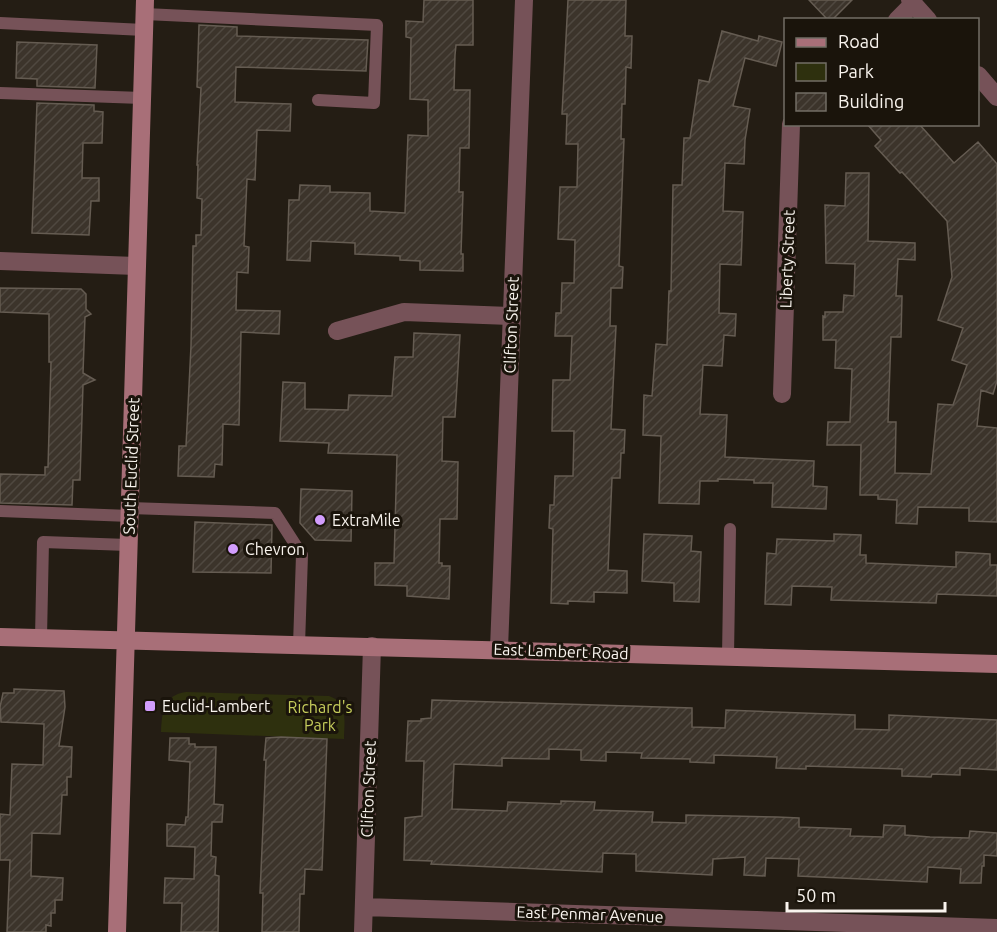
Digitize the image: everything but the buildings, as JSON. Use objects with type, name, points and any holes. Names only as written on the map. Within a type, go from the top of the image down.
[{"type":"main road","name":"South Euclid Street","points":[[117,932],[145,15]]},
{"type":"main road","name":"East Lambert Road","points":[[0,637],[997,664]]},
{"type":"street","name":"Clifton Street","points":[[499,649],[524,0]]},
{"type":"street","points":[[899,18],[912,2],[926,18]]},
{"type":"street","points":[[979,76],[997,97]]},
{"type":"street","name":"Liberty Street","points":[[782,394],[791,126]]},
{"type":"street","points":[[0,261],[136,266]]},
{"type":"street","points":[[337,331],[404,312],[511,316]]},
{"type":"street","name":"Clifton Street","points":[[363,932],[372,646]]},
{"type":"street","name":"East Penmar Avenue","points":[[364,907],[997,928]]},
{"type":"lane","points":[[0,23],[145,15],[377,25],[374,103],[318,100]]},
{"type":"lane","points":[[0,93],[142,98]]},
{"type":"lane","points":[[0,511],[274,513],[302,555],[299,645]]},
{"type":"lane","points":[[728,656],[730,529]]},
{"type":"lane","points":[[41,637],[44,542],[128,544]]},
{"type":"green space","name":"Richard's Park","points":[[186,692],[329,696],[340,703],[343,708],[344,739],[161,732],[163,712],[168,701]]},
{"type":"place","name":"ExtraMile","points":[[320,520]]},
{"type":"place","name":"Chevron","points":[[233,549]]},
{"type":"place","name":"Euclid-Lambert","points":[[150,706]]}]
